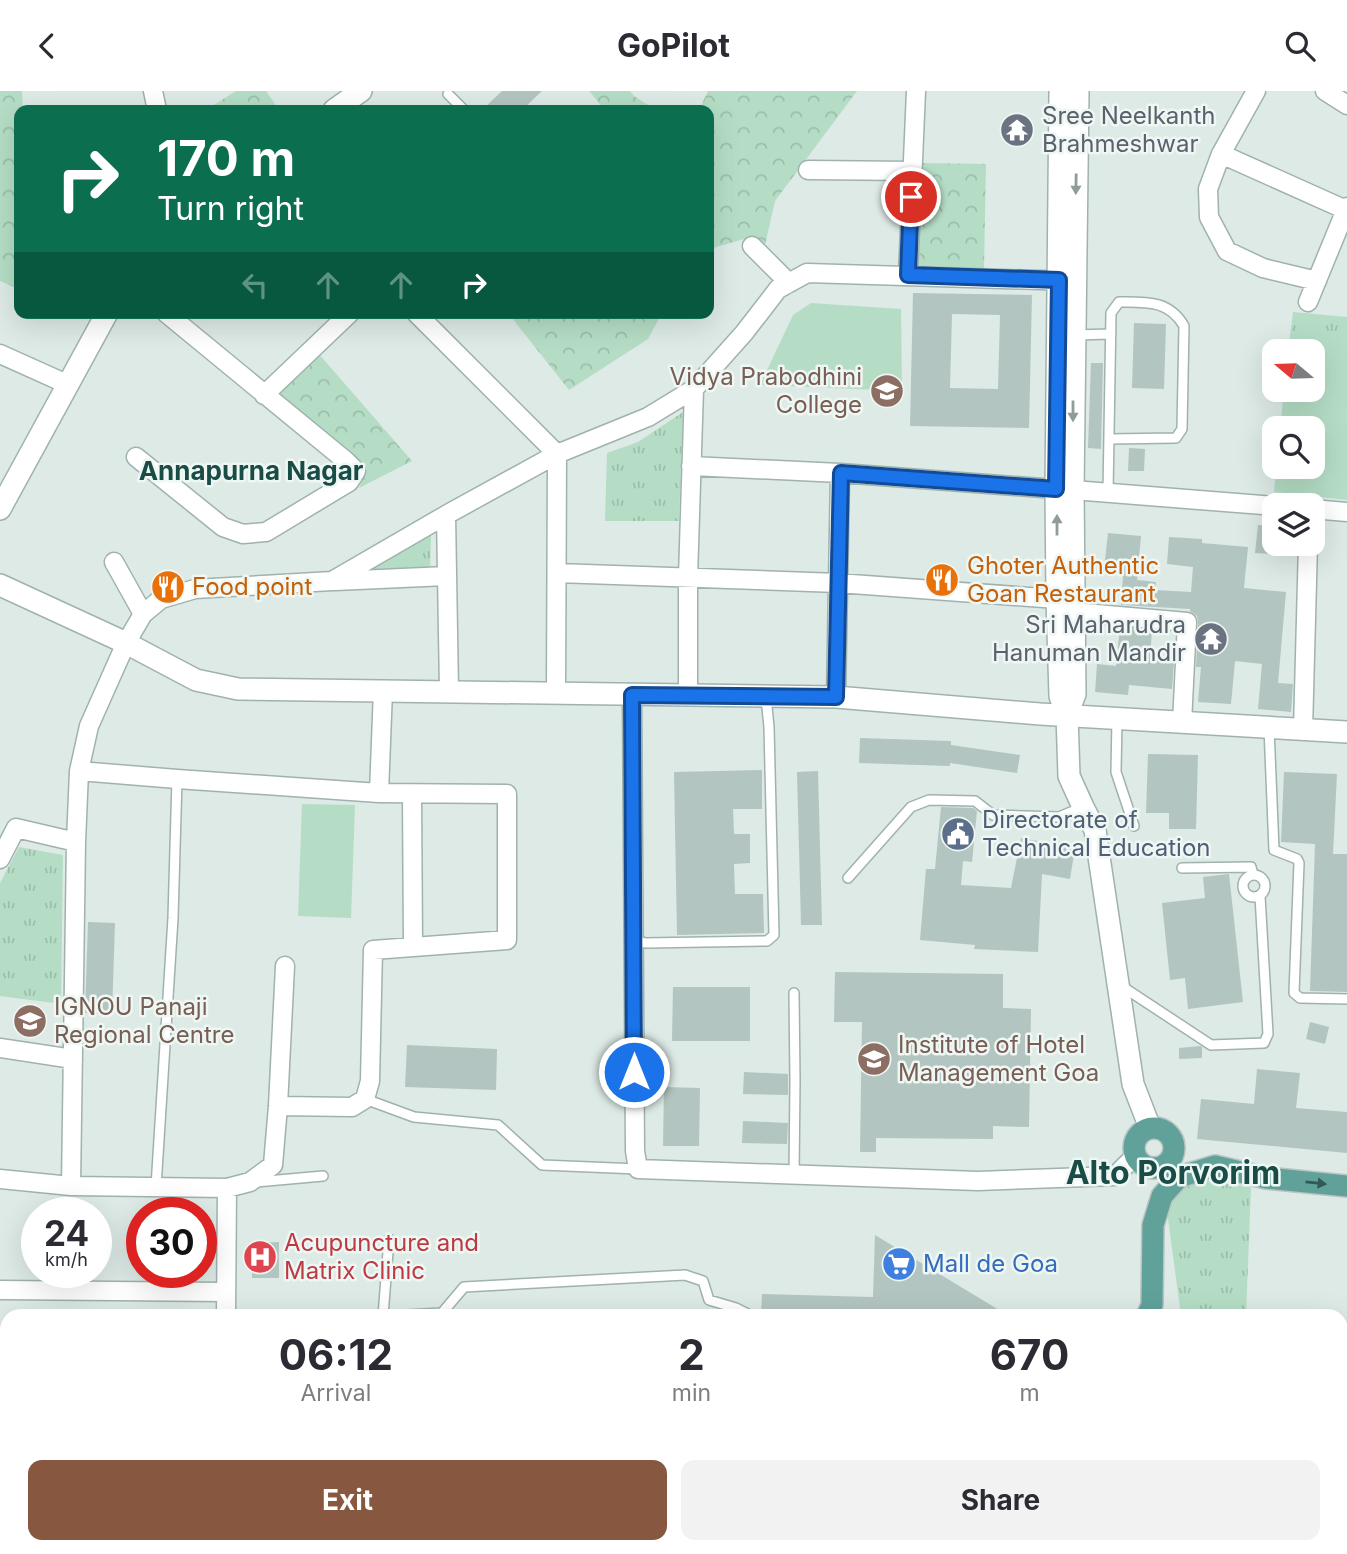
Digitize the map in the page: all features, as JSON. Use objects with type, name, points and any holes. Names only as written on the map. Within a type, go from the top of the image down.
[{"type":"main road","points":[[1150,1128],[1163,1130],[1169,1135],[1174,1147],[1173,1154],[1165,1165],[1153,1168],[1142,1165],[1133,1150],[1136,1138],[1150,1128]]},
{"type":"main road","points":[[1174,1147],[1215,1166],[1266,1178],[1347,1186]]},
{"type":"main road","points":[[1153,1225],[1162,1196],[1179,1177],[1215,1166]]},
{"type":"main road","points":[[1151,1309],[1153,1168]]},
{"type":"street","points":[[341,105],[361,91]]},
{"type":"street","points":[[908,275],[916,91]]},
{"type":"street","points":[[1060,91],[1067,281],[1074,335],[1065,490]]},
{"type":"street","points":[[1077,91],[1067,281],[1065,605],[1060,697],[1067,715],[1069,776],[1095,830],[1133,1084],[1150,1128]]},
{"type":"street","points":[[1256,91],[1221,154],[1208,189],[1209,217],[1227,251],[1263,268],[1317,281]]},
{"type":"street","points":[[1325,91],[1347,105]]},
{"type":"street","points":[[1221,154],[1346,208],[1308,302]]},
{"type":"street","points":[[808,170],[911,171]]},
{"type":"street","points":[[752,246],[789,283]]},
{"type":"street","points":[[332,581],[557,454],[648,417],[694,389],[744,333],[778,289],[807,273],[1067,281]]},
{"type":"street","points":[[2,500],[104,319]]},
{"type":"street","points":[[136,457],[223,527],[243,534],[265,531],[349,482],[356,471],[173,319]]},
{"type":"street","points":[[264,395],[344,319]]},
{"type":"street","points":[[422,319],[557,454],[556,694]]},
{"type":"street","points":[[0,354],[69,385]]},
{"type":"street","points":[[688,696],[688,577],[694,389]]},
{"type":"street","points":[[691,465],[841,473],[1262,505]]},
{"type":"street","points":[[836,697],[841,473]]},
{"type":"street","points":[[1325,510],[1347,512]]},
{"type":"street","points":[[446,515],[449,691]]},
{"type":"street","points":[[1303,730],[1308,556]]},
{"type":"street","points":[[114,562],[143,614]]},
{"type":"street","points":[[557,573],[838,583],[1065,605],[1186,622],[1182,723]]},
{"type":"street","points":[[72,1186],[79,771],[89,726],[126,643],[143,614],[161,599],[195,589],[447,576]]},
{"type":"street","points":[[0,585],[126,643],[196,680],[239,689],[836,697],[1117,719],[1347,732]]},
{"type":"street","points":[[379,793],[383,690]]},
{"type":"street","points":[[632,695],[635,1151],[638,1169],[978,1181],[1115,1176],[1135,1156]]},
{"type":"street","points":[[79,771],[379,793],[507,794],[507,940],[373,950],[370,1081],[365,1098],[352,1107],[278,1106]]},
{"type":"street","points":[[412,794],[413,946]]},
{"type":"street","points":[[0,859],[16,828],[76,842]]},
{"type":"street","points":[[0,1179],[72,1186],[227,1188],[250,1182],[273,1165],[285,966]]},
{"type":"street","points":[[0,1048],[73,1059]]},
{"type":"street","points":[[226,1309],[227,1188]]},
{"type":"street","points":[[0,1290],[226,1292]]},
{"type":"lane","points":[[447,92],[459,105]]},
{"type":"lane","points":[[1108,493],[1111,313],[1119,302],[1151,302],[1179,317],[1184,326],[1182,429],[1176,438],[1109,439]]},
{"type":"lane","points":[[1074,335],[1111,334]]},
{"type":"lane","points":[[633,941],[767,941],[774,935],[766,697]]},
{"type":"lane","points":[[1117,719],[1116,772],[1134,826]]},
{"type":"lane","points":[[1269,728],[1274,850],[1297,859],[1299,863],[1294,993],[1300,998],[1347,999]]},
{"type":"lane","points":[[156,1187],[173,918],[177,779]]},
{"type":"lane","points":[[848,878],[911,807],[929,800],[975,801],[993,815],[1059,817],[1083,807]]},
{"type":"lane","points":[[1182,868],[1251,867],[1253,875]]},
{"type":"lane","points":[[1118,984],[1211,1045],[1264,1043],[1268,1034],[1260,896],[1265,890],[1265,883],[1260,877],[1253,875],[1247,879],[1243,889],[1250,897],[1260,896]]},
{"type":"lane","points":[[794,993],[794,1175]]},
{"type":"lane","points":[[365,1098],[414,1117],[498,1125],[542,1165],[638,1169]]},
{"type":"lane","points":[[250,1182],[323,1177]]},
{"type":"lane","points":[[386,1309],[389,1239]]},
{"type":"lane","points":[[445,1309],[464,1287],[685,1275],[703,1281],[709,1300],[739,1309]]},
{"type":"green space","points":[[0,91],[22,91],[23,105],[14,105],[14,287],[0,281]]},
{"type":"green space","points":[[236,91],[266,91],[276,105],[214,105]]},
{"type":"green space","points":[[589,91],[630,91],[648,105],[601,105]]},
{"type":"green space","points":[[708,91],[857,91],[775,201],[765,245],[748,238],[714,248],[714,105],[701,105]]},
{"type":"green space","points":[[921,163],[986,164],[984,269],[919,268]]},
{"type":"green space","points":[[811,303],[901,309],[902,391],[760,385],[793,315]]},
{"type":"green space","points":[[1293,312],[1347,317],[1347,500],[1325,498],[1325,493],[1274,492],[1275,479],[1325,479],[1325,416],[1281,416],[1283,403],[1325,403],[1325,339],[1290,339]]},
{"type":"green space","points":[[513,319],[659,319],[648,339],[569,390]]},
{"type":"green space","points":[[1302,332],[1347,337],[1347,453],[1325,450],[1325,416],[1292,416],[1294,403],[1325,403],[1325,339],[1301,339]]},
{"type":"green space","points":[[318,353],[412,461],[359,488],[367,469],[279,394]]},
{"type":"green space","points":[[683,412],[679,521],[605,521],[607,453],[638,442]]},
{"type":"green space","points":[[1325,456],[1347,458],[1347,494],[1283,487],[1284,479],[1325,479]]},
{"type":"green space","points":[[431,535],[430,571],[360,572]]},
{"type":"green space","points":[[302,804],[355,805],[351,918],[298,916]]},
{"type":"green space","points":[[19,847],[63,855],[61,1004],[0,996],[0,883]]},
{"type":"green space","points":[[1193,1179],[1251,1187],[1246,1309],[1180,1309],[1167,1211],[1177,1190]]},
{"type":"building","points":[[502,91],[542,91],[527,105],[487,105]]},
{"type":"building","points":[[913,293],[1032,295],[1029,428],[910,426]],"holes":[[[952,314],[1000,315],[998,389],[950,388]]]},
{"type":"building","points":[[1134,323],[1166,324],[1164,389],[1132,388]]},
{"type":"building","points":[[1091,363],[1103,363],[1101,449],[1088,448]]},
{"type":"building","points":[[1129,448],[1145,449],[1144,471],[1128,471]]},
{"type":"building","points":[[1258,525],[1262,525],[1262,553],[1255,553]]},
{"type":"building","points":[[1108,533],[1141,536],[1137,580],[1156,582],[1155,590],[1191,592],[1193,567],[1167,564],[1169,537],[1202,539],[1202,543],[1248,547],[1244,588],[1286,592],[1278,683],[1293,684],[1291,712],[1258,709],[1262,664],[1235,661],[1231,704],[1198,702],[1201,667],[1196,667],[1197,616],[1190,609],[1121,605],[1124,562],[1105,560]]},
{"type":"building","points":[[1120,627],[1152,630],[1150,659],[1174,661],[1172,689],[1129,685],[1128,695],[1095,692],[1097,664],[1116,666]]},
{"type":"building","points":[[860,738],[951,741],[951,745],[1020,755],[1017,773],[950,763],[950,766],[859,763]]},
{"type":"building","points":[[1148,754],[1198,755],[1196,829],[1169,829],[1169,813],[1146,813]]},
{"type":"building","points":[[762,770],[762,809],[733,809],[734,834],[750,834],[750,863],[734,864],[735,894],[763,894],[764,933],[677,935],[674,772]]},
{"type":"building","points":[[818,771],[822,925],[801,925],[797,772]]},
{"type":"building","points":[[1284,772],[1337,774],[1333,854],[1347,854],[1347,992],[1310,991],[1315,844],[1281,842]]},
{"type":"building","points":[[941,807],[973,808],[977,811],[972,862],[963,861],[961,885],[1011,888],[1021,838],[1075,848],[1070,879],[1042,874],[1038,952],[974,949],[975,945],[920,940],[926,869],[935,869]]},
{"type":"building","points":[[1229,874],[1243,1002],[1188,1009],[1185,978],[1170,980],[1162,903],[1205,898],[1203,877]]},
{"type":"building","points":[[88,922],[115,923],[112,1014],[85,1013]]},
{"type":"building","points":[[835,972],[1003,974],[1003,1008],[1031,1009],[1029,1127],[993,1126],[993,1139],[876,1138],[876,1152],[860,1152],[862,1022],[834,1022]]},
{"type":"building","points":[[673,987],[750,987],[750,1041],[672,1041]]},
{"type":"building","points":[[1310,1022],[1329,1027],[1325,1044],[1306,1039]]},
{"type":"building","points":[[407,1045],[497,1049],[496,1090],[405,1087]]},
{"type":"building","points":[[1200,1046],[1202,1058],[1179,1059],[1179,1048]]},
{"type":"building","points":[[1257,1069],[1300,1073],[1296,1108],[1347,1112],[1347,1153],[1197,1139],[1201,1099],[1254,1104]]},
{"type":"building","points":[[744,1072],[788,1074],[788,1095],[743,1094]]},
{"type":"building","points":[[664,1087],[700,1088],[699,1146],[663,1146]]},
{"type":"building","points":[[743,1121],[788,1123],[787,1144],[742,1143]]},
{"type":"building","name":"Mall de Goa","points":[[875,1235],[997,1309],[761,1309],[762,1294],[873,1297]]},
{"type":"building","points":[[279,1242],[279,1278],[252,1278],[252,1243]]},
{"type":"place","name":"Sree Neelkanth Brahmeshwar","points":[[1017,130]]},
{"type":"place","name":"Vidya Prabodhini College","points":[[887,391]]},
{"type":"place","name":"Ghoter Authentic Goan Restaurant","points":[[942,580]]},
{"type":"place","name":"Food point","points":[[168,587]]},
{"type":"place","name":"Sri Maharudra Hanuman Mandir","points":[[1211,639]]},
{"type":"place","name":"Directorate of Technical Education","points":[[958,834]]},
{"type":"place","name":"IGNOU Panaji Regional Centre","points":[[30,1021]]},
{"type":"place","name":"Institute of Hotel Management Goa","points":[[874,1059]]},
{"type":"place","name":"Acupuncture and Matrix Clinic","points":[[260,1257]]},
{"type":"place","name":"Mall de Goa","points":[[899,1264]]},
{"type":"district","name":"Annapurna Nagar","points":[[251,471]]},
{"type":"district","name":"Alto Porvorim","points":[[1173,1173]]},
{"type":"route","points":[[634,1072],[632,695],[836,697],[841,473],[1056,489],[1059,280],[908,275],[911,197]]}]
